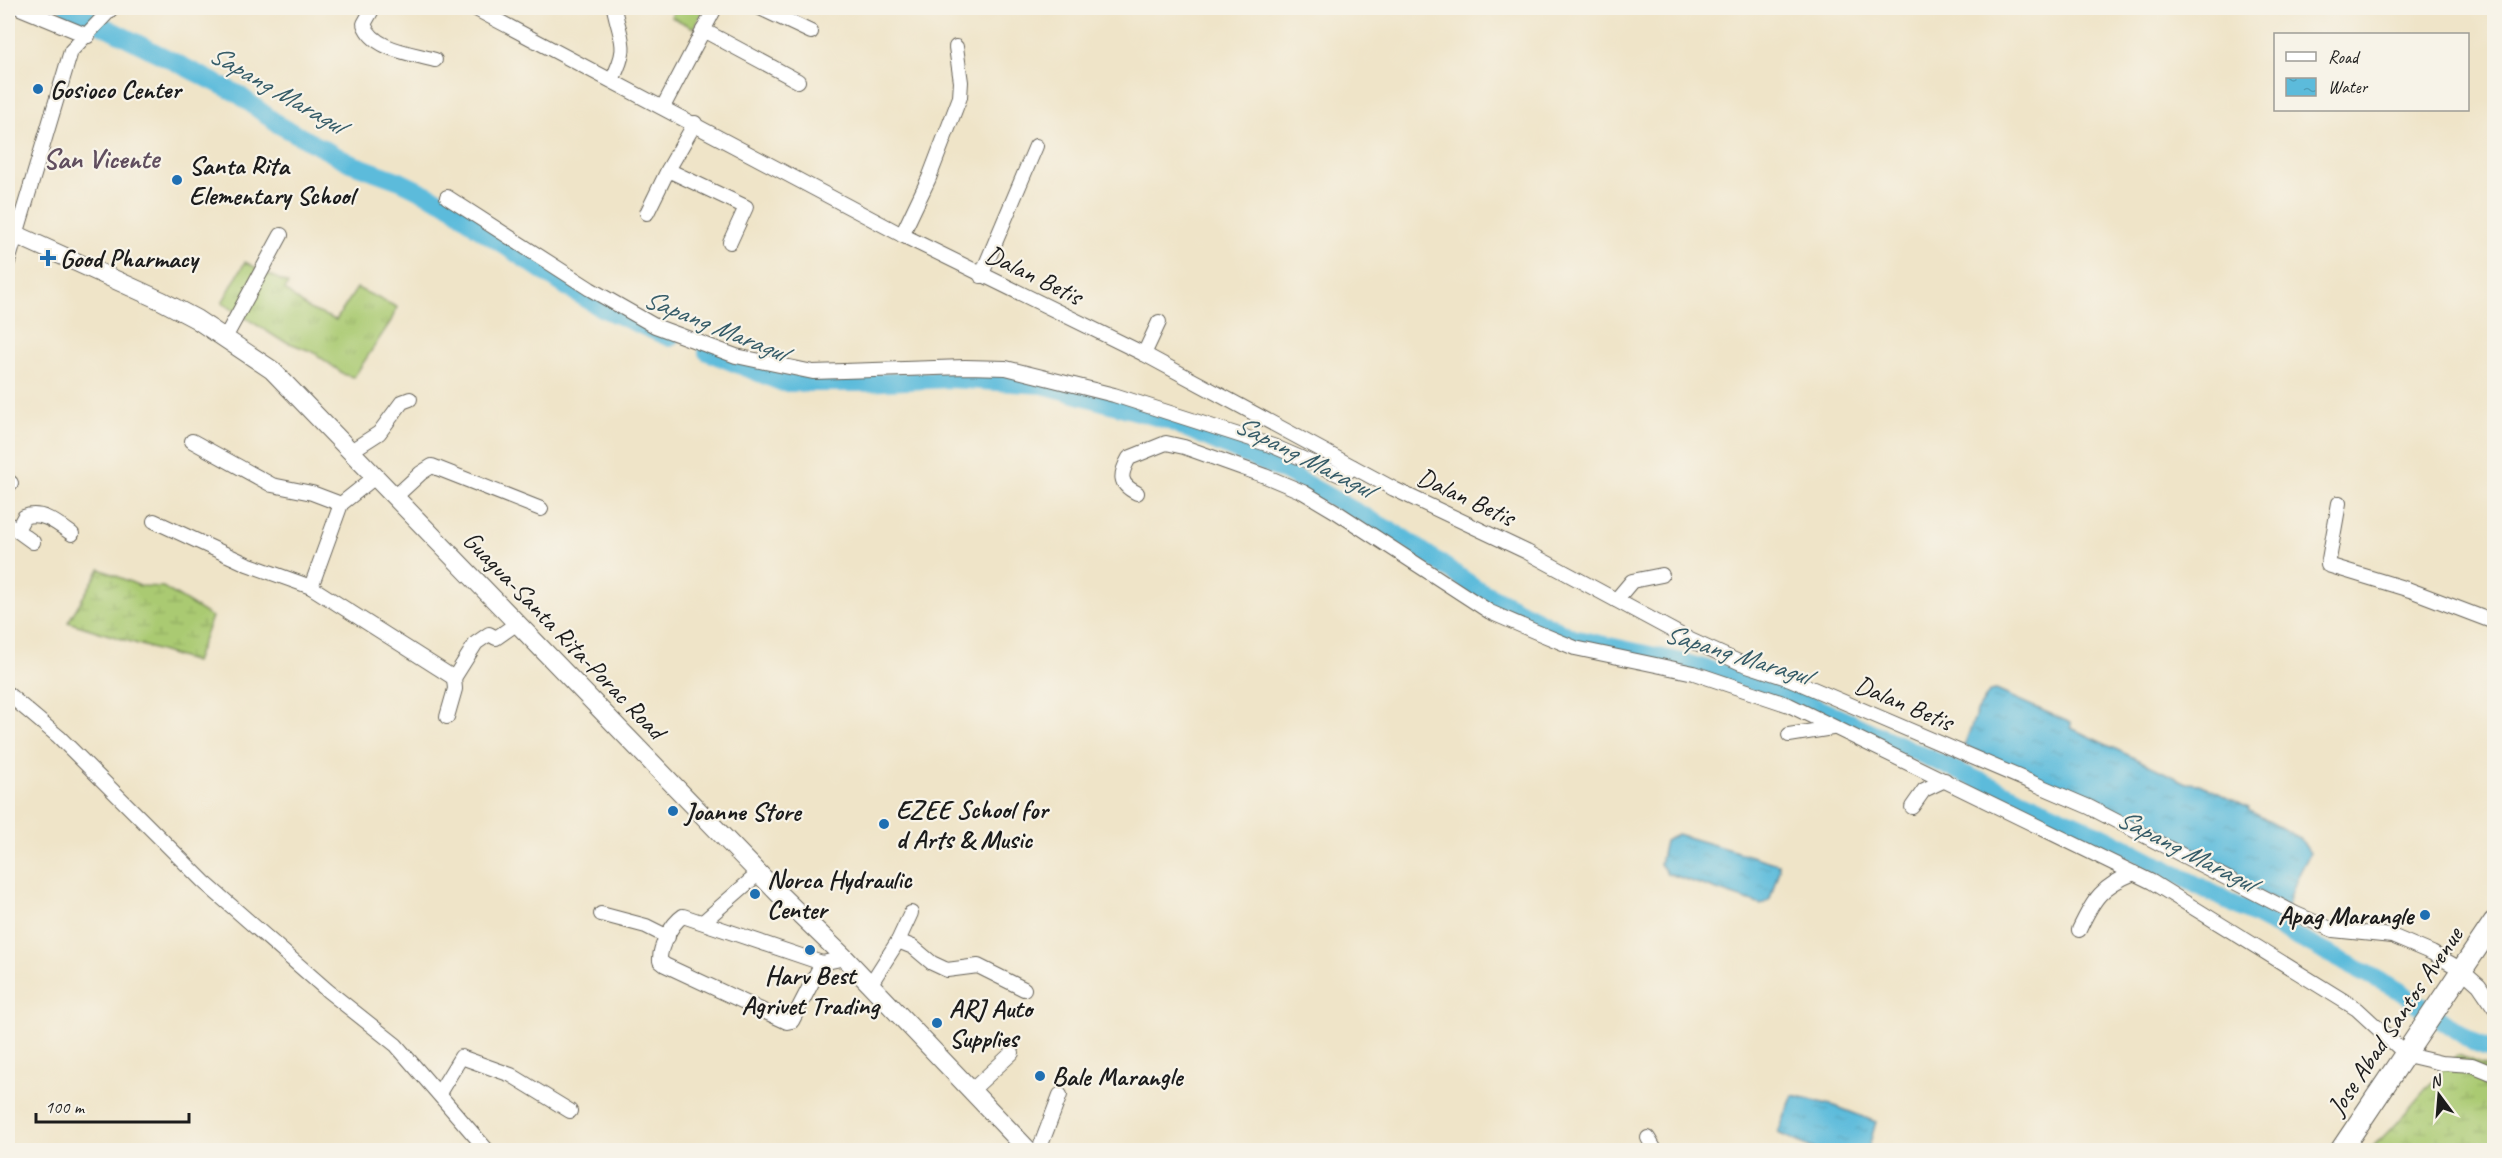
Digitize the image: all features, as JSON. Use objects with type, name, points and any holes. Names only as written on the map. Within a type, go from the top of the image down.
[{"type":"highway","name":"Jose Abad Santos Avenue","points":[[2341,1150],[2408,1054],[2494,922]]},
{"type":"main road","name":"Guagua-Santa Rita-Porac Road","points":[[11,232],[162,301],[225,338],[272,370],[516,624],[845,958],[1028,1150]]},
{"type":"street","points":[[20,8],[89,34]]},
{"type":"street","points":[[374,8],[364,24],[367,32],[378,43],[435,60]]},
{"type":"street","points":[[612,80],[624,54],[614,8]]},
{"type":"street","points":[[663,107],[715,8]]},
{"type":"street","points":[[760,8],[812,32]]},
{"type":"street","points":[[8,262],[11,232],[71,51],[111,9]]},
{"type":"street","name":"Dalan Betis","points":[[483,10],[902,236],[1144,354],[1394,489],[1527,552],[1741,663],[1790,680],[2089,807],[2332,930],[2392,936],[2432,953],[2458,976],[2478,984],[2494,1006]]},
{"type":"street","points":[[704,30],[798,81]]},
{"type":"street","points":[[902,236],[929,178],[960,97],[961,82],[956,47]]},
{"type":"street","points":[[647,213],[695,123]]},
{"type":"street","points":[[981,276],[1036,146]]},
{"type":"street","points":[[668,170],[746,207],[730,242]]},
{"type":"street","points":[[447,197],[590,289],[656,326],[736,356],[813,372],[965,367],[1006,368],[1114,395],[1273,446],[1340,475],[1344,475],[1353,467]]},
{"type":"street","points":[[225,338],[281,235]]},
{"type":"street","points":[[1144,354],[1159,322]]},
{"type":"street","points":[[351,451],[379,433],[402,402],[410,399]]},
{"type":"street","points":[[192,441],[272,485],[312,494],[341,504]]},
{"type":"street","points":[[1137,492],[1125,487],[1122,482],[1121,476],[1128,458],[1166,443],[1184,447],[1303,492],[1490,612],[1575,648],[1694,673],[1789,705],[1832,728],[1945,780],[2134,873],[2211,917],[2357,1010],[2408,1054],[2441,1063],[2472,1065],[2494,1074]]},
{"type":"street","points":[[395,497],[421,472],[432,466],[541,509]]},
{"type":"street","points":[[311,587],[341,504],[375,477]]},
{"type":"street","points":[[2339,503],[2328,565],[2410,590],[2494,622]]},
{"type":"street","points":[[33,542],[12,527],[24,517],[32,514],[42,516],[72,534]]},
{"type":"street","points":[[154,521],[247,564],[311,587],[454,678]]},
{"type":"street","points":[[1616,600],[1632,581],[1662,575]]},
{"type":"street","points":[[447,717],[455,689],[454,678],[476,643],[489,634],[496,638],[516,624]]},
{"type":"street","points":[[8,693],[59,737],[204,882],[328,991],[396,1045],[440,1093],[487,1150]]},
{"type":"street","points":[[1789,735],[1832,728]]},
{"type":"street","points":[[1912,807],[1924,790],[1945,780]]},
{"type":"street","points":[[703,922],[759,873]]},
{"type":"street","points":[[2079,930],[2102,890],[2112,882],[2134,873]]},
{"type":"street","points":[[870,985],[898,941],[911,913]]},
{"type":"street","points":[[601,914],[646,926],[668,937]]},
{"type":"street","points":[[822,963],[792,1021],[780,1022],[660,961],[660,954],[676,920],[683,916],[822,963],[845,958]]},
{"type":"street","points":[[898,941],[913,947],[932,963],[947,970],[978,966],[1024,989]]},
{"type":"street","points":[[971,1091],[1012,1053]]},
{"type":"street","points":[[440,1093],[461,1057],[511,1075],[570,1111]]},
{"type":"street","points":[[1039,1150],[1060,1095]]},
{"type":"green space","points":[[676,8],[704,8],[694,28],[671,17]]},
{"type":"green space","points":[[245,262],[288,284],[285,290],[309,309],[336,320],[357,288],[397,307],[391,321],[354,377],[345,375],[313,352],[279,339],[222,303]]},
{"type":"green space","points":[[100,569],[140,586],[163,587],[212,617],[195,662],[68,622]]},
{"type":"green space","points":[[2458,1055],[2494,1069],[2494,1150],[2369,1150],[2392,1128]]},
{"type":"water","points":[[1996,690],[2071,723],[2071,728],[2187,783],[2200,784],[2249,808],[2248,810],[2300,838],[2310,853],[2297,878],[2287,907],[2092,803],[1964,746],[1977,711],[1990,691]]},
{"type":"water","points":[[1677,834],[1778,864],[1779,869],[1770,899],[1761,905],[1667,873],[1660,864],[1665,841]]},
{"type":"water","points":[[1793,1095],[1835,1106],[1876,1122],[1868,1150],[1816,1150],[1778,1133]]},
{"type":"waterway","name":"Sapang Maragul","points":[[68,8],[238,94],[279,125],[350,163],[400,181],[453,207],[478,228],[601,308],[670,338]]},
{"type":"waterway","name":"Sapang Maragul","points":[[707,352],[783,383],[862,383],[950,379],[1043,385],[1167,420],[1285,472],[1402,537],[1479,590],[1573,638],[1682,662],[1771,687],[2107,838],[2398,990],[2476,1044],[2494,1050]]},
{"type":"place","name":"Gosioco Center","points":[[38,89]]},
{"type":"place","name":"Santa Rita Elementary School","points":[[177,180]]},
{"type":"place","name":"Good Pharmacy","points":[[48,258]]},
{"type":"place","name":"Joanne Store","points":[[673,811]]},
{"type":"place","name":"EZEE School for d Arts & Music","points":[[884,824]]},
{"type":"place","name":"Norca Hydraulic Center","points":[[755,894]]},
{"type":"place","name":"Apag Marangle","points":[[2425,915]]},
{"type":"place","name":"Harv Best Agrivet Trading","points":[[810,950]]},
{"type":"place","name":"ARJ Auto Supplies","points":[[937,1023]]},
{"type":"place","name":"Bale Marangle","points":[[1040,1076]]},
{"type":"district","name":"San Vicente","points":[[101,158]]}]
